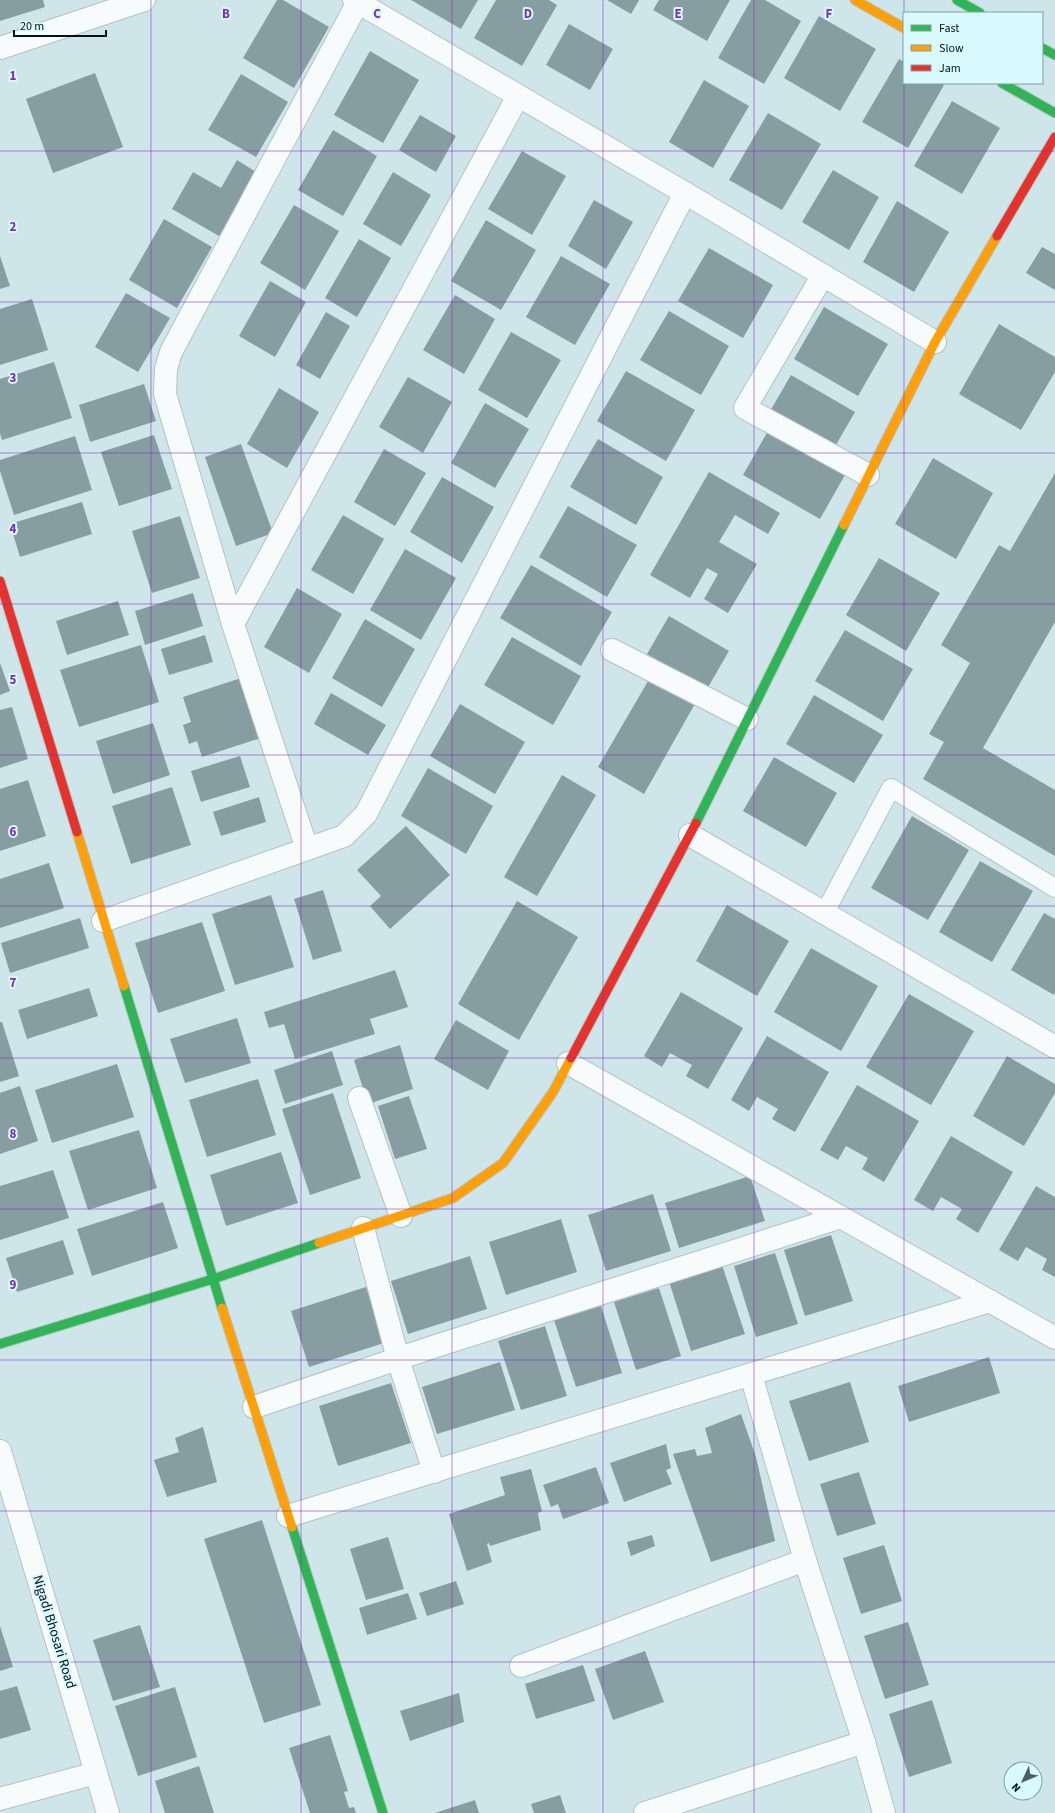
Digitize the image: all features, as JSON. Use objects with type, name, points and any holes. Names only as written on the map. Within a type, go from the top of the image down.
[{"type":"street","points":[[0,48],[144,0]]},
{"type":"street","points":[[855,0],[903,27]]},
{"type":"street","points":[[957,0],[978,12]]},
{"type":"street","points":[[307,849],[233,624],[165,394],[166,369],[171,352],[356,1],[685,193],[934,342]]},
{"type":"street","points":[[1043,49],[1055,55]]},
{"type":"street","points":[[1004,84],[1055,113]]},
{"type":"street","points":[[233,624],[518,96]]},
{"type":"street","points":[[0,1344],[213,1279],[453,1198],[503,1163],[553,1092],[690,835],[934,342],[1055,137]]},
{"type":"street","points":[[104,921],[344,836],[366,814],[685,193]]},
{"type":"street","points":[[823,275],[745,408],[868,475]]},
{"type":"street","points":[[0,581],[213,1279],[384,1813]]},
{"type":"street","points":[[612,650],[747,719]]},
{"type":"street","points":[[690,835],[1055,1047]]},
{"type":"street","points":[[568,1063],[1055,1338]]},
{"type":"street","points":[[359,1098],[401,1216]]},
{"type":"street","points":[[254,1407],[398,1359],[841,1217]]},
{"type":"street","points":[[363,1228],[398,1359],[434,1472]]},
{"type":"street","points":[[288,1516],[990,1301]]},
{"type":"street","points":[[751,1375],[805,1560],[864,1742],[884,1813]]},
{"type":"street","name":"Nigadi Bhosari Road","points":[[0,1451],[108,1813]]},
{"type":"street","points":[[521,1666],[805,1560]]},
{"type":"street","points":[[646,1813],[864,1742]]},
{"type":"street","points":[[0,1799],[96,1773]]},
{"type":"lane","points":[[824,914],[891,788],[1055,888]]},
{"type":"building","points":[[0,0],[43,0],[45,7],[0,21]]},
{"type":"building","points":[[277,0],[283,0],[329,27],[294,88],[243,58]]},
{"type":"building","points":[[411,0],[478,0],[461,29]]},
{"type":"building","points":[[496,0],[549,0],[557,5],[522,66],[474,38]]},
{"type":"building","points":[[607,0],[639,0],[631,14]]},
{"type":"building","points":[[659,0],[730,0],[707,41],[653,10]]},
{"type":"building","points":[[751,0],[765,0],[801,21],[764,84],[718,58]]},
{"type":"building","points":[[819,16],[876,49],[840,111],[784,78]]},
{"type":"building","points":[[569,24],[613,49],[590,90],[546,65]]},
{"type":"building","points":[[370,51],[419,80],[383,143],[334,115]]},
{"type":"building","points":[[899,59],[903,61],[903,84],[944,85],[908,148],[862,122]]},
{"type":"building","points":[[95,73],[123,147],[53,173],[26,99]]},
{"type":"building","points":[[241,74],[288,102],[256,157],[208,130]]},
{"type":"building","points":[[704,80],[749,106],[713,168],[669,142]]},
{"type":"building","points":[[952,101],[1000,128],[962,194],[914,166]]},
{"type":"building","points":[[768,113],[821,144],[782,210],[729,180]]},
{"type":"building","points":[[420,115],[456,136],[436,172],[399,150]]},
{"type":"building","points":[[333,130],[377,156],[343,216],[298,190]]},
{"type":"building","points":[[522,151],[566,176],[532,235],[488,209]]},
{"type":"building","points":[[237,160],[256,172],[219,236],[172,209],[193,172],[221,188]]},
{"type":"building","points":[[833,170],[879,197],[849,250],[802,222]]},
{"type":"building","points":[[393,172],[431,195],[401,246],[363,224]]},
{"type":"building","points":[[594,200],[633,222],[606,269],[568,246]]},
{"type":"building","points":[[897,201],[949,232],[914,292],[863,262]]},
{"type":"building","points":[[294,205],[339,231],[305,290],[260,263]]},
{"type":"building","points":[[164,219],[212,247],[177,308],[129,280]]},
{"type":"building","points":[[486,220],[536,250],[501,310],[451,281]]},
{"type":"building","points":[[359,239],[391,258],[357,317],[325,298]]},
{"type":"building","points":[[1042,247],[1055,254],[1055,290],[1026,273]]},
{"type":"building","points":[[709,248],[773,285],[743,338],[678,301]]},
{"type":"building","points":[[0,256],[10,286],[0,289]]},
{"type":"building","points":[[561,256],[610,284],[575,345],[526,317]]},
{"type":"building","points":[[270,281],[306,302],[275,357],[239,336]]},
{"type":"building","points":[[126,293],[170,318],[138,372],[95,347]]},
{"type":"building","points":[[455,295],[495,319],[464,374],[423,350]]},
{"type":"building","points":[[32,299],[48,350],[0,365],[0,309]]},
{"type":"building","points":[[824,307],[888,344],[858,396],[794,359]]},
{"type":"building","points":[[669,311],[729,346],[701,395],[640,360]]},
{"type":"building","points":[[326,312],[350,326],[320,379],[296,365]]},
{"type":"building","points":[[999,324],[1055,357],[1055,372],[1021,430],[959,394]]},
{"type":"building","points":[[511,332],[561,360],[527,418],[478,390]]},
{"type":"building","points":[[54,362],[72,418],[2,440],[0,433],[0,379]]},
{"type":"building","points":[[626,371],[695,410],[666,461],[597,421]]},
{"type":"building","points":[[791,375],[855,412],[833,450],[769,413]]},
{"type":"building","points":[[408,377],[452,402],[423,453],[379,427]]},
{"type":"building","points":[[144,384],[156,421],[90,442],[79,405]]},
{"type":"building","points":[[279,388],[319,412],[287,468],[247,444]]},
{"type":"building","points":[[485,403],[529,429],[495,488],[451,463]]},
{"type":"building","points":[[768,431],[845,475],[820,519],[743,475]]},
{"type":"building","points":[[154,435],[172,489],[119,506],[101,452]]},
{"type":"building","points":[[75,436],[92,490],[14,515],[0,471],[0,460]]},
{"type":"building","points":[[598,439],[663,477],[636,525],[570,487]]},
{"type":"building","points":[[241,444],[273,533],[236,546],[205,457]]},
{"type":"building","points":[[384,449],[426,473],[395,526],[354,502]]},
{"type":"building","points":[[933,458],[993,493],[956,559],[895,524]]},
{"type":"building","points":[[709,472],[780,513],[768,534],[735,515],[719,542],[757,564],[728,613],[704,599],[718,574],[707,568],[690,598],[650,575]]},
{"type":"building","points":[[1055,473],[1055,622],[983,748],[1055,790],[1055,856],[923,779],[944,742],[929,734],[970,663],[941,645],[999,545],[1010,551]]},
{"type":"building","points":[[442,477],[494,507],[462,563],[410,532]]},
{"type":"building","points":[[82,502],[92,534],[20,557],[10,524]]},
{"type":"building","points":[[568,506],[637,545],[607,597],[539,557]]},
{"type":"building","points":[[343,515],[384,539],[353,594],[311,570]]},
{"type":"building","points":[[180,516],[200,578],[152,593],[132,531]]},
{"type":"building","points":[[405,549],[456,578],[421,640],[370,610]]},
{"type":"building","points":[[879,558],[940,593],[906,651],[846,615]]},
{"type":"building","points":[[531,565],[612,612],[581,666],[500,618]]},
{"type":"building","points":[[297,588],[342,614],[309,673],[264,647]]},
{"type":"building","points":[[193,593],[203,626],[145,645],[135,611]]},
{"type":"building","points":[[118,601],[129,635],[67,655],[56,621]]},
{"type":"building","points":[[669,616],[729,651],[707,689],[647,654]]},
{"type":"building","points":[[365,619],[415,649],[382,707],[332,678]]},
{"type":"building","points":[[845,630],[913,669],[883,721],[815,681]]},
{"type":"building","points":[[205,635],[213,662],[169,675],[161,649]]},
{"type":"building","points":[[512,637],[581,676],[553,725],[484,685]]},
{"type":"building","points":[[141,645],[159,702],[79,727],[60,670]]},
{"type":"building","points":[[0,663],[10,691],[0,695]]},
{"type":"building","points":[[651,676],[696,702],[644,794],[598,767]]},
{"type":"building","points":[[241,678],[261,738],[202,757],[197,741],[189,744],[183,725],[191,722],[183,697]]},
{"type":"building","points":[[331,693],[386,725],[368,755],[314,724]]},
{"type":"building","points":[[814,695],[883,735],[854,783],[786,744]]},
{"type":"building","points":[[460,704],[525,742],[495,794],[430,756]]},
{"type":"building","points":[[12,707],[28,759],[0,768],[0,710]]},
{"type":"building","points":[[153,723],[170,775],[113,794],[96,741]]},
{"type":"building","points":[[240,756],[250,787],[201,802],[191,771]]},
{"type":"building","points":[[774,757],[837,793],[806,847],[743,811]]},
{"type":"building","points":[[428,768],[493,806],[466,854],[401,816]]},
{"type":"building","points":[[562,775],[596,795],[537,896],[504,877]]},
{"type":"building","points":[[28,780],[46,836],[0,851],[0,789]]},
{"type":"building","points":[[172,787],[191,845],[131,864],[112,806]]},
{"type":"building","points":[[259,797],[266,822],[221,836],[213,812]]},
{"type":"building","points":[[912,816],[969,850],[928,920],[871,888]]},
{"type":"building","points":[[406,826],[450,875],[390,929],[370,906],[381,896],[357,870]]},
{"type":"building","points":[[980,861],[1033,891],[992,962],[939,932]]},
{"type":"building","points":[[49,863],[64,908],[0,928],[0,879]]},
{"type":"building","points":[[323,890],[342,951],[313,960],[294,899]]},
{"type":"building","points":[[271,895],[294,967],[235,985],[212,914]]},
{"type":"building","points":[[517,901],[578,937],[519,1040],[458,1004]]},
{"type":"building","points":[[727,905],[789,941],[757,996],[696,961]]},
{"type":"building","points":[[1044,913],[1055,919],[1054,995],[1011,970]]},
{"type":"building","points":[[80,918],[89,948],[10,973],[1,943]]},
{"type":"building","points":[[202,922],[225,991],[158,1013],[135,943]]},
{"type":"building","points":[[811,948],[878,986],[841,1051],[774,1012]]},
{"type":"building","points":[[395,970],[408,1007],[370,1019],[375,1034],[295,1059],[284,1024],[269,1028],[264,1012]]},
{"type":"building","points":[[89,988],[98,1016],[27,1039],[18,1010]]},
{"type":"building","points":[[681,992],[743,1028],[708,1089],[686,1076],[692,1065],[670,1053],[662,1067],[644,1056]]},
{"type":"building","points":[[909,994],[974,1031],[931,1105],[866,1067]]},
{"type":"building","points":[[237,1018],[251,1063],[185,1083],[170,1039]]},
{"type":"building","points":[[456,1020],[509,1051],[488,1090],[434,1059]]},
{"type":"building","points":[[0,1022],[2,1022],[19,1076],[0,1082]]},
{"type":"building","points":[[767,1036],[829,1072],[795,1132],[772,1119],[778,1109],[757,1097],[749,1111],[731,1100]]},
{"type":"building","points":[[400,1045],[413,1089],[368,1104],[354,1060]]},
{"type":"building","points":[[332,1051],[343,1085],[285,1104],[274,1070]]},
{"type":"building","points":[[1007,1056],[1055,1084],[1055,1093],[1024,1146],[973,1116]]},
{"type":"building","points":[[117,1064],[134,1117],[52,1143],[35,1090]]},
{"type":"building","points":[[258,1079],[276,1135],[207,1157],[189,1100]]},
{"type":"building","points":[[857,1085],[919,1121],[884,1182],[862,1169],[868,1158],[846,1146],[838,1160],[820,1150]]},
{"type":"building","points":[[20,1086],[38,1141],[0,1154],[0,1093]]},
{"type":"building","points":[[333,1093],[361,1178],[310,1195],[282,1109]]},
{"type":"building","points":[[409,1096],[427,1149],[395,1159],[378,1106]]},
{"type":"building","points":[[139,1130],[157,1188],[88,1210],[69,1151]]},
{"type":"building","points":[[951,1136],[1013,1172],[978,1233],[956,1219],[962,1209],[941,1197],[933,1211],[914,1200]]},
{"type":"building","points":[[281,1152],[298,1203],[226,1226],[210,1175]]},
{"type":"building","points":[[53,1170],[69,1218],[0,1240],[0,1186]]},
{"type":"building","points":[[750,1176],[765,1221],[679,1248],[665,1203]]},
{"type":"building","points":[[1036,1186],[1055,1197],[1055,1277],[1042,1270],[1047,1259],[1026,1247],[1018,1261],[999,1250]]},
{"type":"building","points":[[653,1194],[671,1251],[606,1271],[588,1215]]},
{"type":"building","points":[[163,1202],[178,1248],[92,1276],[77,1229]]},
{"type":"building","points":[[561,1219],[577,1272],[506,1295],[489,1242]]},
{"type":"building","points":[[831,1235],[853,1301],[805,1316],[784,1250]]},
{"type":"building","points":[[63,1240],[74,1274],[17,1292],[6,1258]]},
{"type":"building","points":[[775,1253],[798,1324],[756,1337],[734,1266]]},
{"type":"building","points":[[470,1256],[487,1309],[408,1334],[391,1281]]},
{"type":"building","points":[[721,1262],[745,1334],[691,1351],[668,1278]]},
{"type":"building","points":[[366,1287],[384,1343],[309,1367],[291,1311]]},
{"type":"building","points":[[659,1288],[681,1356],[636,1370],[614,1302]]},
{"type":"building","points":[[601,1306],[622,1373],[576,1387],[554,1320]]},
{"type":"building","points":[[545,1326],[567,1396],[521,1410],[498,1341]]},
{"type":"building","points":[[989,1357],[1000,1393],[909,1422],[898,1386]]},
{"type":"building","points":[[500,1362],[515,1410],[437,1434],[422,1387]]},
{"type":"building","points":[[850,1382],[869,1442],[809,1461],[789,1401]]},
{"type":"building","points":[[391,1383],[411,1443],[338,1466],[319,1406]]},
{"type":"building","points":[[741,1414],[756,1457],[775,1541],[711,1562],[673,1454],[695,1449],[697,1456],[712,1453],[705,1428]]},
{"type":"building","points":[[203,1427],[217,1482],[167,1497],[154,1460],[179,1452],[175,1438]]},
{"type":"building","points":[[666,1444],[671,1468],[666,1470],[672,1484],[624,1502],[610,1463]]},
{"type":"building","points":[[596,1467],[609,1503],[563,1519],[558,1504],[551,1507],[543,1485]]},
{"type":"building","points":[[531,1469],[542,1511],[538,1513],[541,1530],[490,1546],[489,1543],[487,1544],[492,1562],[467,1571],[449,1514],[505,1495],[500,1477]]},
{"type":"building","points":[[859,1472],[876,1524],[837,1536],[820,1484]]},
{"type":"building","points":[[262,1520],[321,1705],[264,1723],[204,1539]]},
{"type":"building","points":[[652,1535],[655,1546],[631,1556],[627,1542]]},
{"type":"building","points":[[388,1537],[404,1589],[366,1600],[350,1549]]},
{"type":"building","points":[[884,1545],[902,1601],[861,1614],[843,1558]]},
{"type":"building","points":[[456,1581],[464,1604],[427,1616],[419,1593]]},
{"type":"building","points":[[408,1593],[417,1619],[367,1635],[359,1608]]},
{"type":"building","points":[[908,1622],[929,1685],[885,1699],[864,1636]]},
{"type":"building","points":[[140,1625],[160,1687],[113,1701],[93,1640]]},
{"type":"building","points":[[0,1626],[13,1667],[0,1671]]},
{"type":"building","points":[[645,1651],[664,1702],[613,1720],[595,1669]]},
{"type":"building","points":[[583,1665],[595,1701],[536,1719],[525,1684]]},
{"type":"building","points":[[17,1686],[31,1730],[0,1739],[0,1691]]},
{"type":"building","points":[[175,1687],[197,1757],[138,1776],[115,1706]]},
{"type":"building","points":[[459,1693],[464,1722],[410,1741],[400,1711]]},
{"type":"building","points":[[932,1700],[952,1763],[909,1777],[889,1714]]},
{"type":"building","points":[[330,1735],[348,1791],[344,1792],[349,1808],[354,1807],[356,1813],[310,1813],[289,1748]]},
{"type":"building","points":[[199,1766],[214,1813],[165,1813],[155,1781]]},
{"type":"building","points":[[560,1795],[566,1813],[534,1813],[531,1804]]},
{"type":"building","points":[[475,1800],[479,1813],[435,1813]]},
{"type":"traffic: fast","points":[[957,0],[978,12]]},
{"type":"traffic: fast","points":[[1043,49],[1055,55]]},
{"type":"traffic: fast","points":[[1004,84],[1055,113]]},
{"type":"traffic: fast","points":[[696,823],[844,525]]},
{"type":"traffic: fast","points":[[124,986],[222,1308]]},
{"type":"traffic: fast","points":[[0,1344],[213,1279],[319,1243]]},
{"type":"traffic: fast","points":[[292,1527],[383,1813]]},
{"type":"traffic: slow","points":[[855,0],[903,27]]},
{"type":"traffic: slow","points":[[844,525],[935,342],[997,236]]},
{"type":"traffic: slow","points":[[77,832],[124,986]]},
{"type":"traffic: slow","points":[[319,1243],[453,1198],[503,1163],[553,1092],[571,1058]]},
{"type":"traffic: slow","points":[[222,1308],[292,1527]]},
{"type":"traffic: jam","points":[[997,236],[1055,137]]},
{"type":"traffic: jam","points":[[0,581],[77,832]]},
{"type":"traffic: jam","points":[[571,1058],[696,823]]}]
